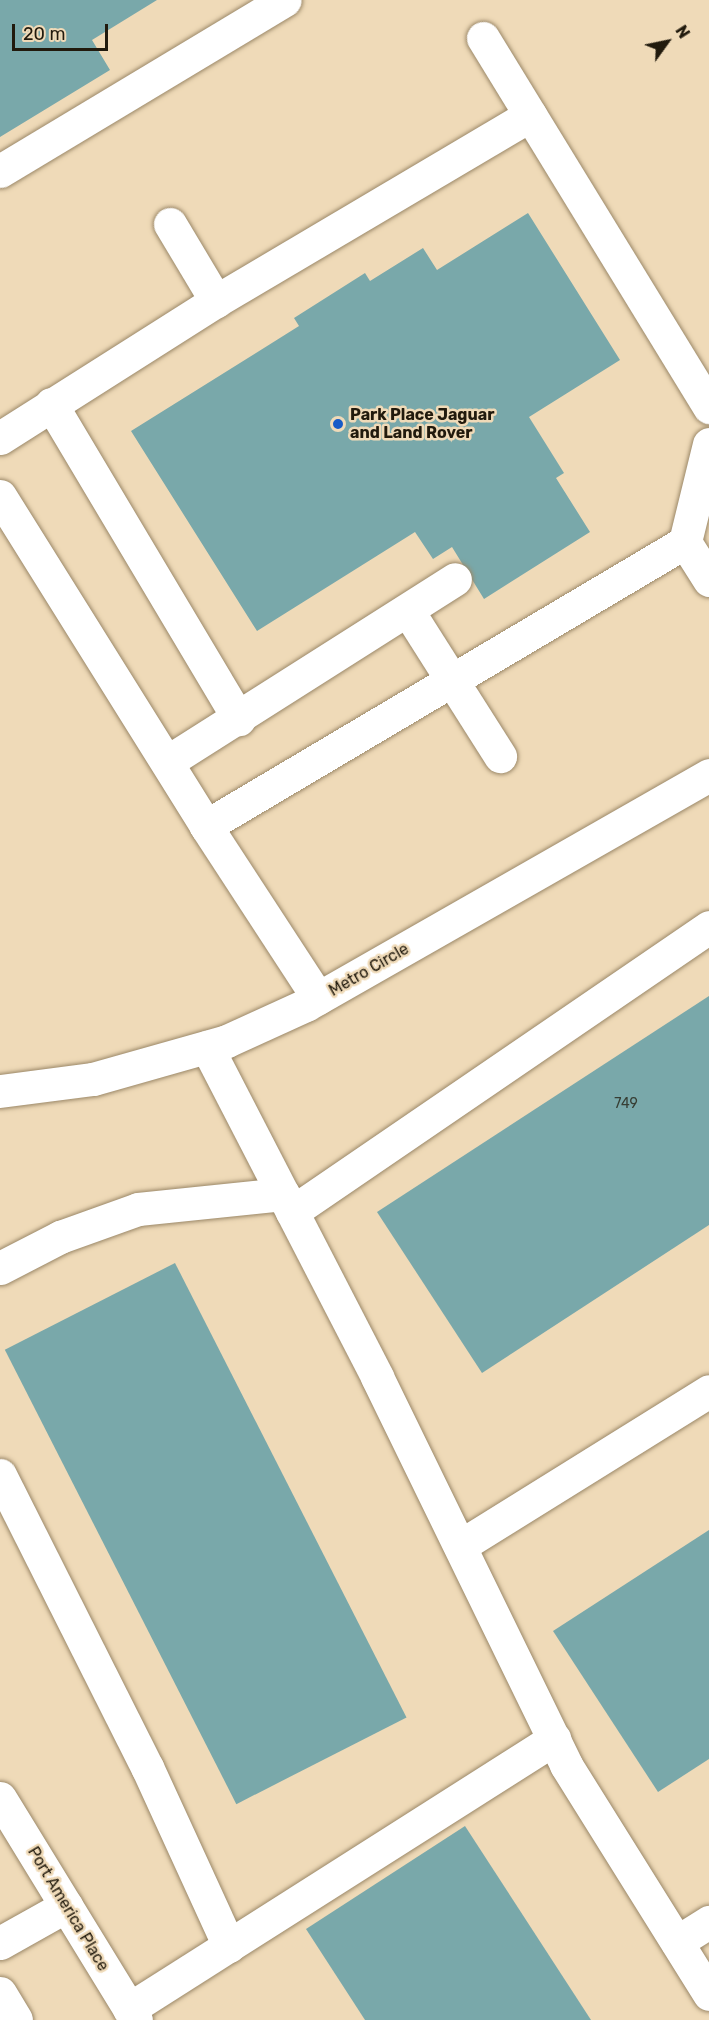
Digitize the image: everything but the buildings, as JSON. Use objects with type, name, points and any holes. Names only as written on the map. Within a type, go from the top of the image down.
[{"type":"street","points":[[0,171],[285,0]]},
{"type":"street","points":[[483,38],[709,407]]},
{"type":"street","points":[[0,438],[216,301],[530,115]]},
{"type":"street","points":[[170,224],[216,301]]},
{"type":"street","points":[[51,404],[239,718]]},
{"type":"street","points":[[206,826],[685,542],[709,444]]},
{"type":"street","points":[[0,496],[206,826],[318,998]]},
{"type":"street","points":[[685,542],[709,580]]},
{"type":"street","points":[[167,762],[408,611],[455,579]]},
{"type":"street","points":[[408,611],[500,756]]},
{"type":"street","name":"Metro Circle","points":[[0,1091],[93,1079],[207,1047],[318,998],[709,775]]},
{"type":"street","points":[[0,1268],[60,1237],[138,1209],[287,1203],[709,927]]},
{"type":"street","points":[[207,1047],[460,1546],[554,1739],[709,1994]]},
{"type":"street","points":[[460,1546],[709,1391]]},
{"type":"street","points":[[0,1475],[147,1767],[229,1946]]},
{"type":"street","points":[[132,2014],[229,1946],[554,1739]]},
{"type":"street","name":"Port America Place","points":[[0,1798],[132,2014]]},
{"type":"street","points":[[0,1943],[66,1906]]},
{"type":"street","points":[[677,1942],[709,1922]]},
{"type":"street","points":[[0,1993],[16,2020]]},
{"type":"place","name":"Park Place Jaguar and Land Rover","points":[[338,424]]}]
